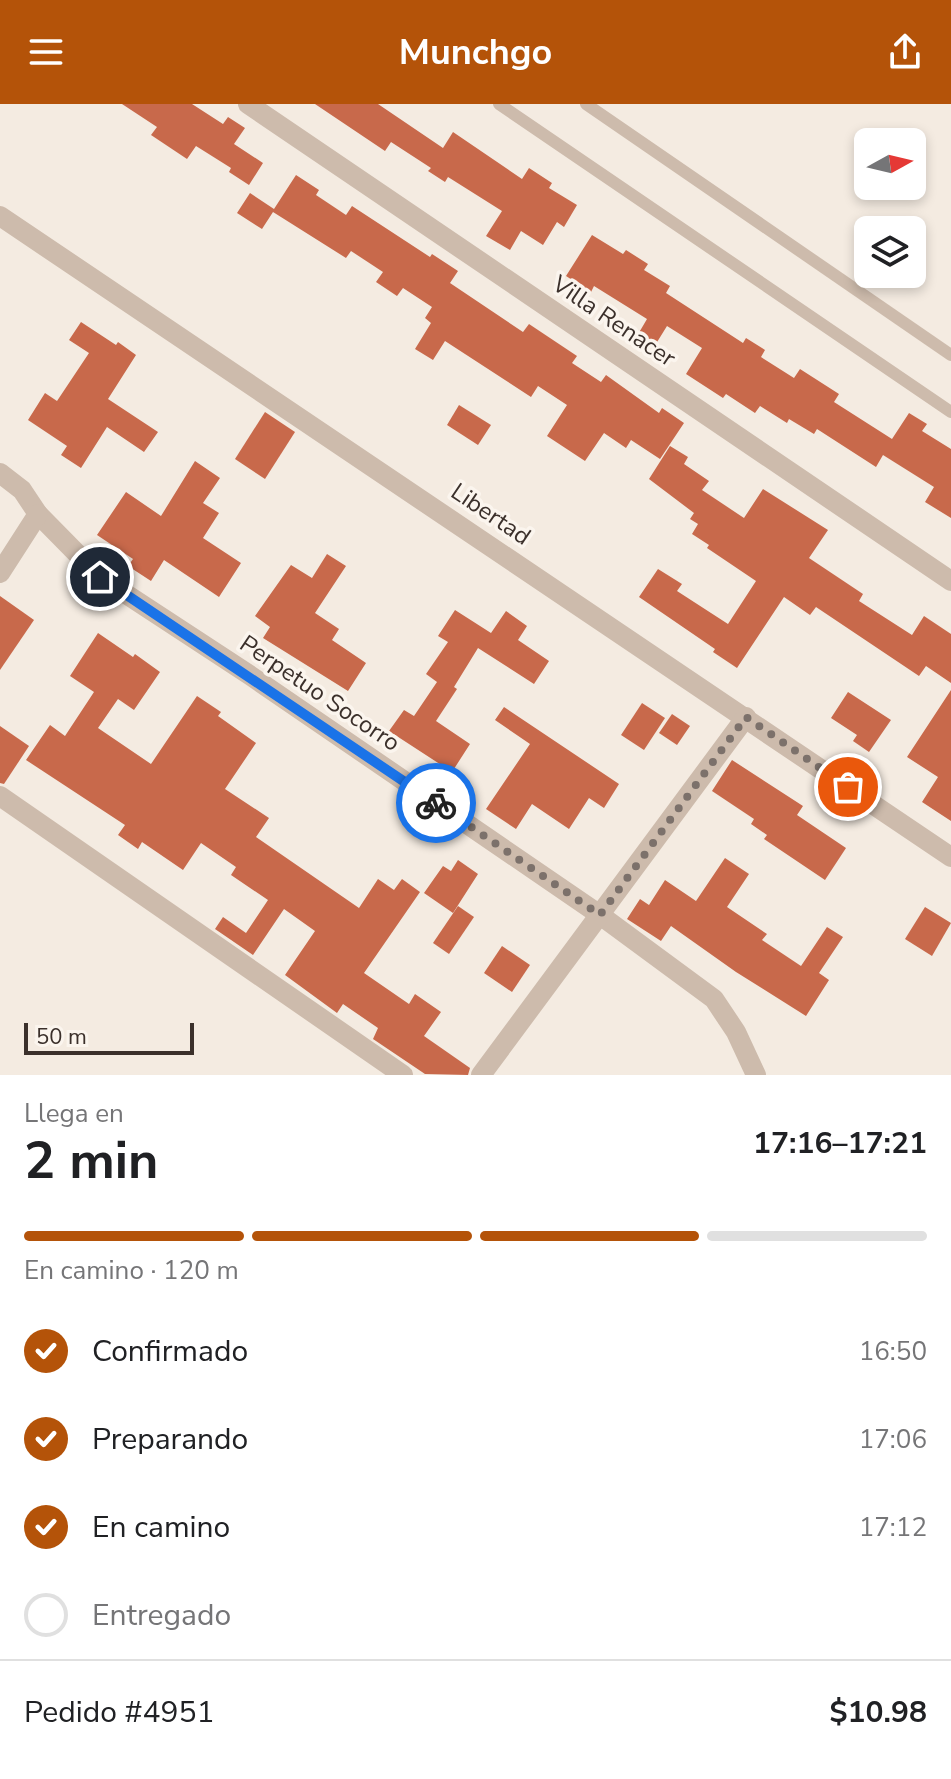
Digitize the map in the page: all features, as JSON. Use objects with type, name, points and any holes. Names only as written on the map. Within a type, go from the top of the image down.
[{"type":"street","name":"Villa Renacer","points":[[248,104],[951,581]]},
{"type":"street","name":"Libertad","points":[[0,216],[951,857]]},
{"type":"street","name":"Perpetuo Socorro","points":[[0,473],[22,490],[38,514],[100,577],[600,915],[714,999],[736,1032],[756,1075]]},
{"type":"street","points":[[0,573],[38,514]]},
{"type":"street","points":[[481,1075],[746,717]]},
{"type":"street","points":[[0,796],[403,1075]]},
{"type":"lane","points":[[499,104],[951,412]]},
{"type":"lane","points":[[586,104],[951,355]]},
{"type":"building","points":[[122,104],[192,104],[223,124],[228,117],[245,128],[234,144],[263,163],[249,185],[229,172],[231,168],[196,146],[187,159],[151,135],[157,127]]},
{"type":"building","points":[[315,104],[378,104],[443,148],[453,132],[522,179],[529,168],[552,183],[549,188],[577,205],[564,227],[557,222],[543,245],[521,231],[510,250],[486,236],[502,211],[448,177],[445,182],[428,171],[431,168],[391,142],[385,151]]},
{"type":"building","points":[[296,175],[319,190],[316,195],[346,215],[352,206],[430,257],[432,254],[458,271],[450,283],[523,332],[529,324],[577,356],[572,363],[601,382],[606,375],[659,413],[662,408],[684,423],[660,459],[631,440],[626,448],[604,433],[585,461],[547,436],[567,405],[538,386],[531,397],[445,341],[433,360],[415,349],[431,323],[425,318],[432,307],[403,288],[397,296],[376,282],[383,272],[351,251],[346,258],[273,212],[262,229],[237,213],[250,193],[274,209]]},
{"type":"building","points":[[592,235],[623,254],[626,250],[648,264],[644,270],[670,286],[666,293],[743,343],[746,338],[765,350],[761,357],[794,378],[800,369],[839,394],[834,402],[892,439],[909,413],[927,424],[922,431],[951,449],[951,518],[925,502],[934,487],[883,455],[876,467],[817,429],[814,434],[789,419],[787,423],[760,406],[755,413],[726,394],[723,398],[686,374],[702,348],[667,326],[654,347],[637,336],[647,319],[594,286],[591,292],[566,276]]},
{"type":"building","points":[[81,322],[136,355],[108,399],[158,432],[144,452],[107,427],[81,468],[61,455],[67,446],[28,420],[45,393],[57,401],[89,353],[69,340]]},
{"type":"building","points":[[459,405],[491,425],[478,445],[447,425]]},
{"type":"building","points":[[265,412],[295,432],[265,479],[235,459]]},
{"type":"building","points":[[670,446],[688,457],[684,464],[709,481],[702,490],[744,518],[763,489],[828,530],[809,558],[863,594],[859,601],[912,635],[924,616],[951,634],[951,683],[926,666],[919,676],[816,607],[810,615],[784,597],[737,668],[713,652],[715,649],[639,597],[658,569],[682,584],[677,591],[728,624],[756,581],[707,548],[709,545],[692,534],[698,524],[690,519],[694,513],[649,479]]},
{"type":"building","points":[[195,461],[220,478],[203,503],[219,513],[203,538],[241,563],[219,597],[164,560],[151,581],[128,566],[133,559],[97,535],[126,492],[161,516]]},
{"type":"building","points":[[327,554],[346,566],[315,613],[339,629],[332,640],[366,663],[348,691],[263,638],[270,627],[255,616],[291,565],[312,578]]},
{"type":"building","points":[[0,596],[34,620],[0,670]]},
{"type":"building","points":[[455,610],[491,633],[506,611],[527,626],[518,640],[549,661],[534,684],[478,648],[436,721],[470,744],[452,772],[389,731],[404,710],[414,716],[437,682],[426,674],[448,642],[438,636]]},
{"type":"building","points":[[98,633],[160,672],[134,710],[118,699],[98,728],[151,764],[197,696],[221,712],[218,716],[256,743],[225,789],[269,818],[256,837],[359,908],[378,879],[394,890],[402,879],[420,892],[364,973],[409,1004],[415,994],[441,1012],[424,1036],[470,1068],[468,1075],[425,1074],[373,1039],[378,1028],[343,1004],[337,1013],[285,975],[315,931],[284,909],[253,955],[215,929],[223,917],[246,933],[268,900],[231,875],[236,867],[201,843],[183,870],[142,842],[138,849],[118,835],[125,825],[26,760],[50,725],[65,736],[94,692],[70,676]]},
{"type":"building","points":[[951,690],[951,821],[922,802],[938,777],[907,757]]},
{"type":"building","points":[[848,692],[891,720],[869,752],[853,741],[857,735],[831,718]]},
{"type":"building","points":[[642,703],[665,718],[644,750],[621,735]]},
{"type":"building","points":[[504,707],[619,784],[604,808],[589,798],[569,829],[532,804],[516,829],[486,809],[530,744],[495,720]]},
{"type":"building","points":[[672,714],[690,726],[677,745],[659,733]]},
{"type":"building","points":[[0,726],[29,746],[4,784],[0,783]]},
{"type":"building","points":[[732,760],[803,806],[797,815],[846,848],[825,880],[764,839],[767,835],[751,824],[754,819],[712,791]]},
{"type":"building","points":[[725,858],[749,874],[727,907],[767,934],[762,940],[801,966],[827,927],[843,937],[819,973],[829,980],[806,1016],[671,926],[661,941],[627,919],[640,899],[649,905],[665,880],[696,901]]},
{"type":"building","points":[[458,860],[478,874],[453,913],[424,893],[443,866],[451,871]]},
{"type":"building","points":[[458,906],[474,917],[449,954],[433,943]]},
{"type":"building","points":[[925,907],[951,923],[932,956],[905,939]]},
{"type":"building","points":[[502,946],[530,965],[512,992],[484,973]]},
{"type":"way so far","points":[[436,803],[600,915],[746,717],[848,787]]},
{"type":"route","points":[[100,577],[436,803]]}]
